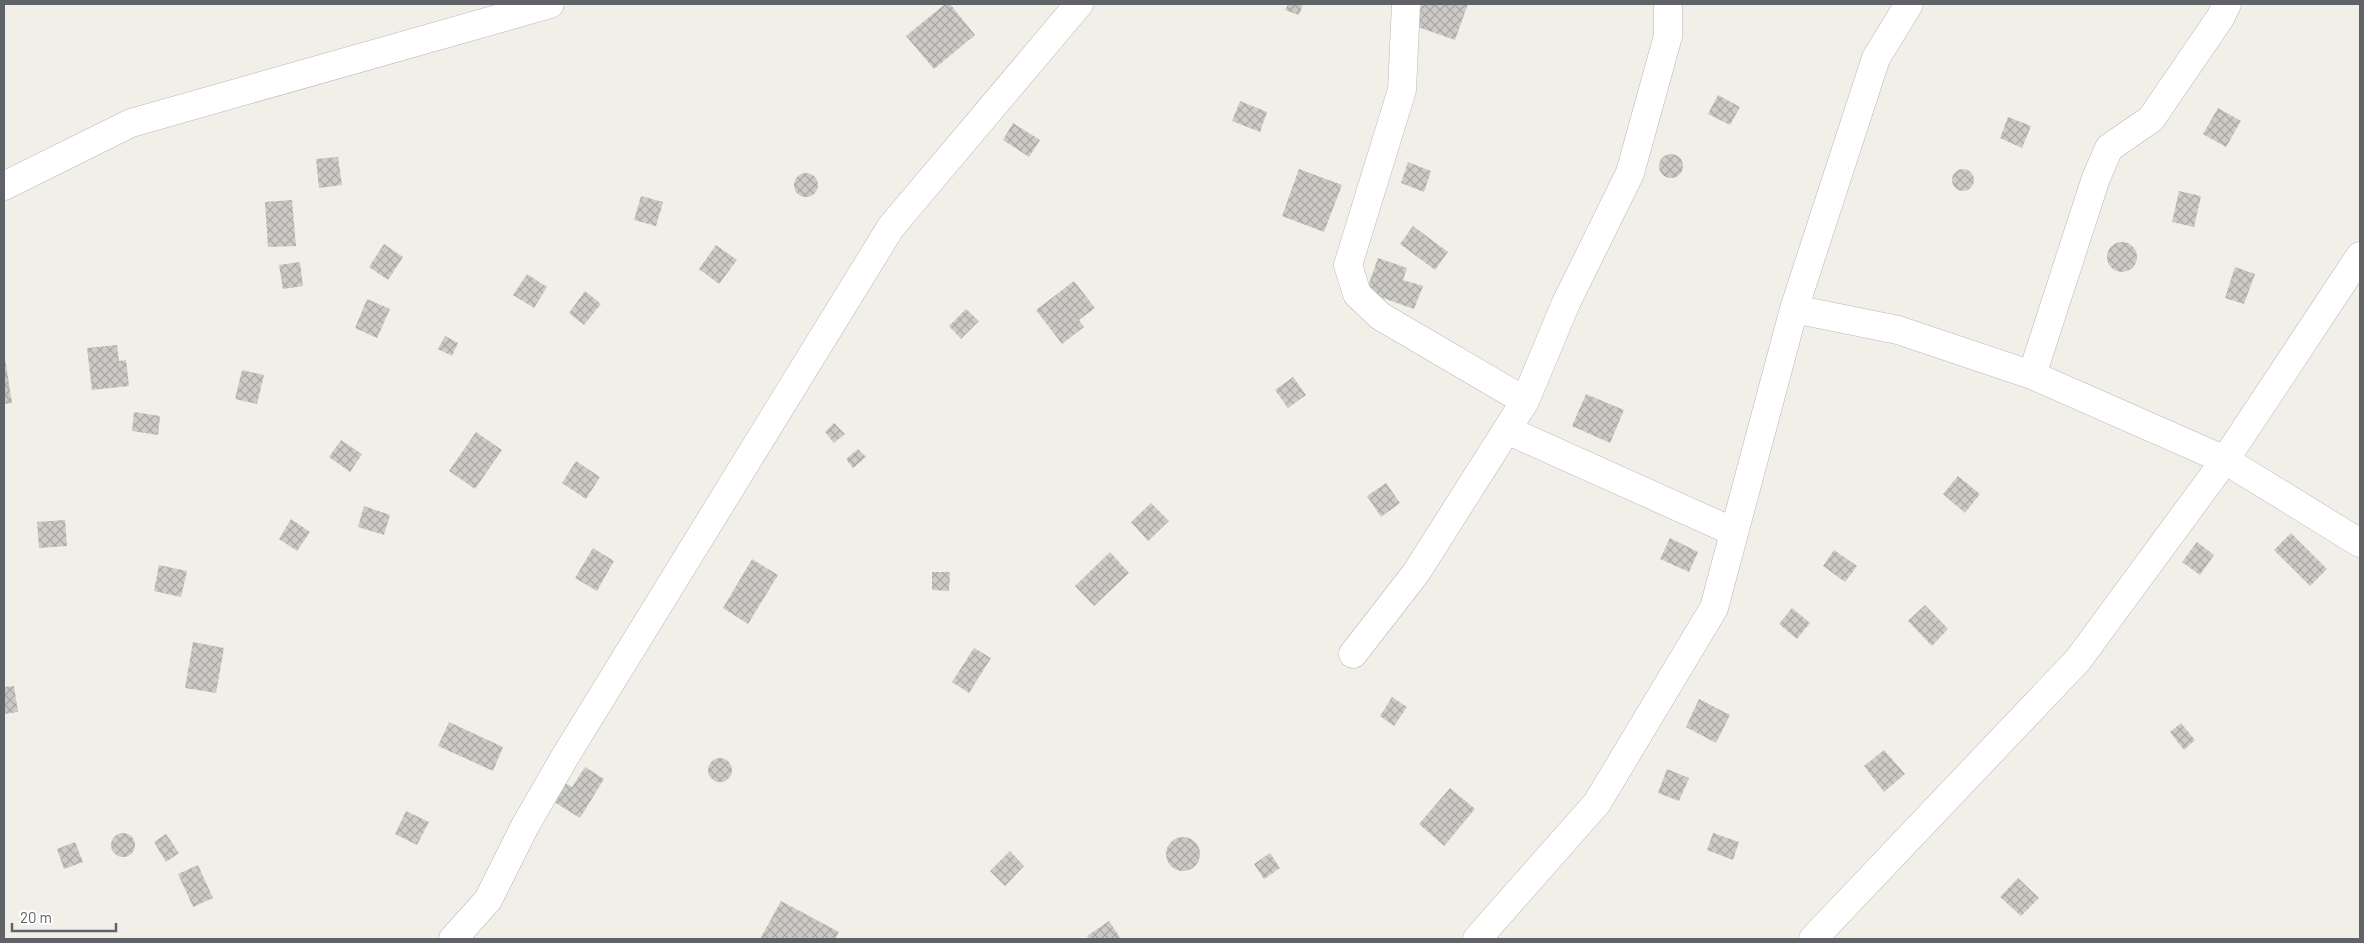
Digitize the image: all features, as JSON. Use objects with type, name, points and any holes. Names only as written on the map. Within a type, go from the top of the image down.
[{"type":"street","points":[[4,186],[131,123],[550,4]]},
{"type":"street","points":[[453,939],[488,900],[525,826],[566,755],[892,227],[1079,4]]},
{"type":"street","points":[[1406,4],[1402,90],[1348,265],[1357,294],[1380,316],[1525,401]]},
{"type":"street","points":[[1353,654],[1416,573],[1525,401],[1566,303],[1630,173],[1668,36],[1668,4]]},
{"type":"street","points":[[1477,939],[1597,803],[1714,608],[1794,309],[1876,58],[1909,4]]},
{"type":"street","points":[[2032,375],[2096,178],[2109,148],[2151,119],[2220,18],[2227,4]]},
{"type":"street","points":[[1813,939],[2078,660],[2225,460],[2360,256]]},
{"type":"street","points":[[1794,309],[1898,330],[2032,375],[2225,460],[2360,543]]},
{"type":"street","points":[[1507,430],[1734,532]]},
{"type":"building","points":[[945,4],[950,4],[975,35],[934,69],[906,36]]},
{"type":"building","points":[[1288,4],[1303,4],[1299,15],[1285,10]]},
{"type":"building","points":[[1422,4],[1468,4],[1455,40],[1415,26]]},
{"type":"building","points":[[1718,95],[1740,107],[1730,125],[1708,114]]},
{"type":"building","points":[[1240,101],[1267,112],[1260,132],[1232,121]]},
{"type":"building","points":[[2218,108],[2241,121],[2226,147],[2203,134]]},
{"type":"building","points":[[2008,117],[2031,126],[2022,148],[2000,138]]},
{"type":"building","points":[[1013,123],[1040,140],[1029,157],[1003,140]]},
{"type":"building","points":[[1671,154],[1680,157],[1683,166],[1680,175],[1671,178],[1662,175],[1659,166],[1662,157]]},
{"type":"building","points":[[338,157],[342,185],[319,188],[316,159]]},
{"type":"building","points":[[1408,162],[1431,171],[1424,192],[1401,183]]},
{"type":"building","points":[[1299,169],[1342,185],[1324,232],[1282,216]]},
{"type":"building","points":[[1963,169],[1971,172],[1974,180],[1971,188],[1963,191],[1955,188],[1952,180],[1955,172]]},
{"type":"building","points":[[806,173],[815,176],[818,185],[815,194],[806,197],[797,194],[794,185],[797,176]]},
{"type":"building","points":[[2179,191],[2201,196],[2194,227],[2172,222]]},
{"type":"building","points":[[641,196],[663,202],[656,226],[634,220]]},
{"type":"building","points":[[292,200],[296,246],[268,247],[265,202]]},
{"type":"building","points":[[1413,226],[1448,252],[1435,270],[1400,244]]},
{"type":"building","points":[[2122,242],[2133,246],[2137,257],[2133,268],[2122,272],[2111,268],[2107,257],[2111,246]]},
{"type":"building","points":[[384,244],[403,257],[388,280],[369,267]]},
{"type":"building","points":[[716,245],[737,260],[719,284],[699,269]]},
{"type":"building","points":[[1378,258],[1407,268],[1403,280],[1423,286],[1414,309],[1366,292]]},
{"type":"building","points":[[300,262],[303,286],[283,289],[279,265]]},
{"type":"building","points":[[2235,267],[2255,274],[2244,304],[2225,298]]},
{"type":"building","points":[[527,274],[547,287],[534,308],[513,295]]},
{"type":"building","points":[[1074,281],[1095,308],[1079,320],[1084,327],[1062,344],[1036,310]]},
{"type":"building","points":[[585,291],[601,304],[584,325],[569,313]]},
{"type":"building","points":[[367,299],[390,309],[377,338],[355,328]]},
{"type":"building","points":[[966,309],[979,321],[961,339],[949,326]]},
{"type":"building","points":[[445,336],[458,343],[452,356],[438,349]]},
{"type":"building","points":[[117,345],[119,361],[126,360],[129,386],[92,390],[87,348]]},
{"type":"building","points":[[4,352],[12,403],[4,404]]},
{"type":"building","points":[[242,370],[264,375],[257,404],[235,399]]},
{"type":"building","points":[[1293,377],[1306,395],[1288,408],[1275,390]]},
{"type":"building","points":[[1586,394],[1624,410],[1610,443],[1572,426]]},
{"type":"building","points":[[134,412],[160,416],[158,435],[132,431]]},
{"type":"building","points":[[834,423],[845,434],[834,443],[825,432]]},
{"type":"building","points":[[476,432],[502,450],[475,489],[449,471]]},
{"type":"building","points":[[341,440],[362,454],[350,472],[329,457]]},
{"type":"building","points":[[858,449],[866,457],[853,468],[846,459]]},
{"type":"building","points":[[576,461],[600,477],[586,499],[562,483]]},
{"type":"building","points":[[1958,476],[1980,494],[1965,513],[1943,494]]},
{"type":"building","points":[[1386,483],[1400,503],[1381,517],[1367,496]]},
{"type":"building","points":[[1151,503],[1169,521],[1148,541],[1131,522]]},
{"type":"building","points":[[364,506],[390,515],[384,535],[358,527]]},
{"type":"building","points":[[291,519],[310,532],[297,551],[279,539]]},
{"type":"building","points":[[65,520],[67,546],[39,548],[37,522]]},
{"type":"building","points":[[2291,533],[2327,569],[2310,586],[2274,550]]},
{"type":"building","points":[[1670,538],[1698,552],[1689,572],[1660,559]]},
{"type":"building","points":[[2197,542],[2214,555],[2200,575],[2182,562]]},
{"type":"building","points":[[593,548],[614,561],[597,591],[575,578]]},
{"type":"building","points":[[1834,550],[1857,566],[1845,582],[1823,566]]},
{"type":"building","points":[[1110,552],[1129,573],[1094,606],[1075,586]]},
{"type":"building","points":[[752,559],[778,575],[748,624],[723,608]]},
{"type":"building","points":[[159,565],[187,571],[181,597],[154,591]]},
{"type":"building","points":[[932,572],[950,572],[949,591],[932,590]]},
{"type":"building","points":[[1925,605],[1948,629],[1932,646],[1908,621]]},
{"type":"building","points":[[1792,608],[1810,623],[1797,639],[1779,624]]},
{"type":"building","points":[[193,642],[224,648],[216,693],[185,688]]},
{"type":"building","points":[[974,648],[991,658],[969,693],[952,682]]},
{"type":"building","points":[[14,686],[18,712],[4,714],[4,687]]},
{"type":"building","points":[[1392,697],[1407,707],[1394,726],[1380,716]]},
{"type":"building","points":[[1699,699],[1730,715],[1716,743],[1686,727]]},
{"type":"building","points":[[449,722],[503,747],[493,771],[438,746]]},
{"type":"building","points":[[2181,723],[2195,740],[2184,750],[2170,732]]},
{"type":"building","points":[[1884,750],[1905,774],[1884,792],[1864,766]]},
{"type":"building","points":[[720,758],[729,761],[732,770],[729,779],[720,782],[711,779],[708,770],[711,761]]},
{"type":"building","points":[[585,767],[604,779],[580,818],[554,802],[565,783],[572,787]]},
{"type":"building","points":[[1667,769],[1689,778],[1679,801],[1658,793]]},
{"type":"building","points":[[1450,788],[1475,809],[1444,846],[1419,824]]},
{"type":"building","points":[[406,811],[429,822],[417,845],[395,834]]},
{"type":"building","points":[[123,833],[132,836],[135,845],[132,854],[123,857],[114,854],[111,845],[114,836]]},
{"type":"building","points":[[1713,833],[1739,842],[1733,860],[1707,850]]},
{"type":"building","points":[[166,834],[179,853],[166,862],[154,842]]},
{"type":"building","points":[[1183,837],[1195,842],[1200,854],[1195,866],[1183,871],[1171,866],[1166,854],[1171,842]]},
{"type":"building","points":[[75,842],[83,862],[64,869],[57,849]]},
{"type":"building","points":[[1010,851],[1024,866],[1005,886],[990,871]]},
{"type":"building","points":[[1270,853],[1280,868],[1264,879],[1254,864]]},
{"type":"building","points":[[198,865],[213,898],[193,907],[178,874]]},
{"type":"building","points":[[2018,878],[2039,898],[2021,916],[2000,897]]},
{"type":"building","points":[[781,901],[839,932],[835,939],[760,939]]},
{"type":"building","points":[[1109,921],[1121,939],[1090,939],[1087,936]]}]
